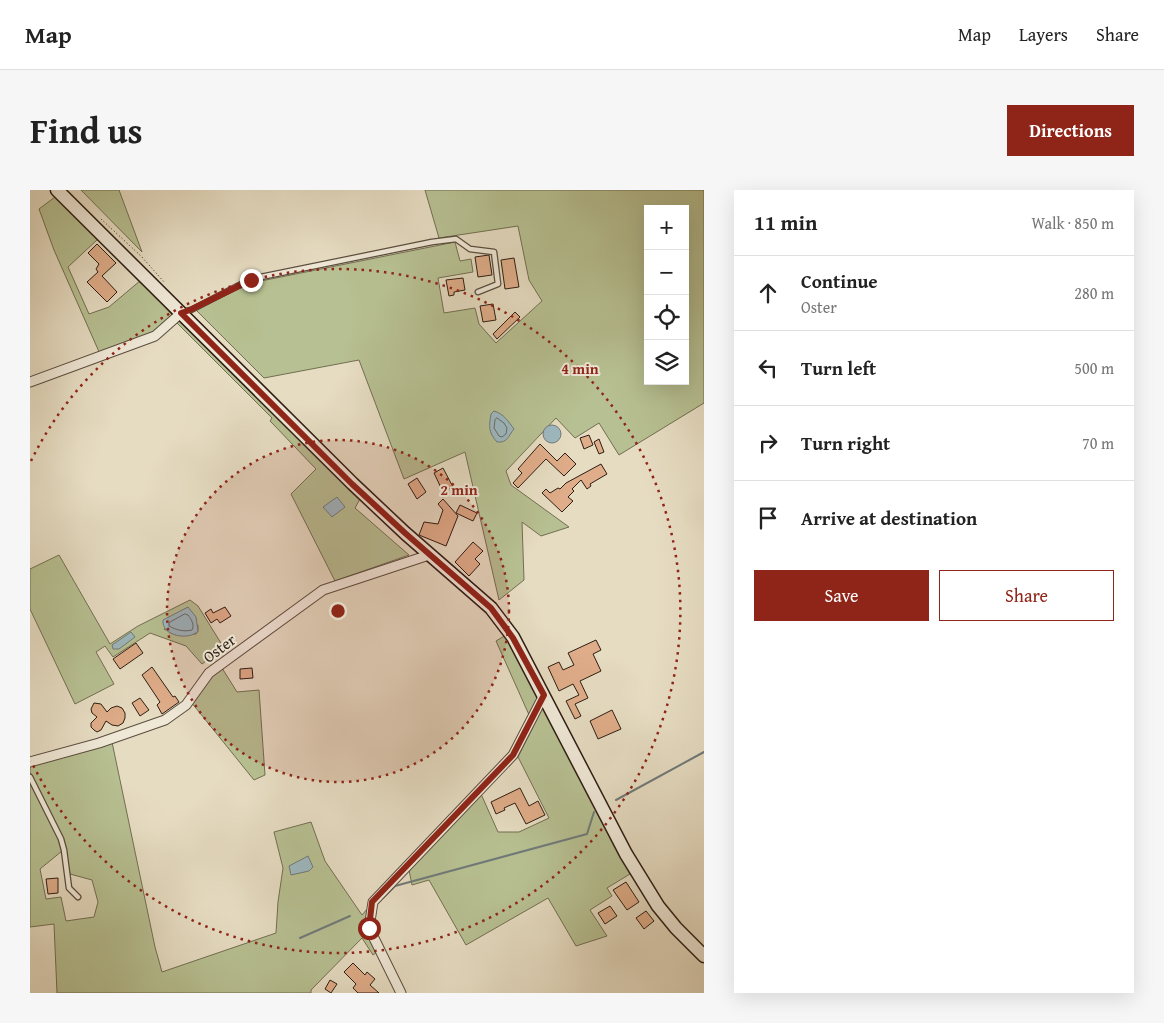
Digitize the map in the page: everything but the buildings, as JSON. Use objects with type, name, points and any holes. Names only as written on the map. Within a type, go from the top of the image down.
[{"type":"main road","points":[[57,190],[352,484],[429,555],[491,608],[513,638],[626,854],[658,906],[676,928],[704,956]]},
{"type":"street","points":[[30,382],[156,336],[181,313]]},
{"type":"street","name":"Oster","points":[[30,762],[99,743],[165,720],[186,705],[210,673],[323,590],[429,555]]},
{"type":"street","points":[[401,993],[369,928],[372,902],[513,755],[544,695]]},
{"type":"lane","points":[[181,313],[251,280],[423,244],[456,239],[470,249],[494,252],[498,284],[478,292]]},
{"type":"lane","points":[[30,777],[61,838],[69,888],[78,897]]},
{"type":"green space","points":[[81,190],[119,190],[142,252]]},
{"type":"green space","points":[[425,190],[704,190],[704,403],[619,455],[599,423],[575,438],[556,418],[506,471],[511,485],[569,527],[541,536],[522,522],[524,580],[499,600],[465,452],[404,479],[359,360],[264,378],[196,310],[251,283],[455,242],[460,261],[471,259],[473,272],[438,278],[444,313],[475,308],[479,324],[496,343],[542,301],[529,280],[518,226],[439,238]]},
{"type":"green space","points":[[55,197],[98,239],[68,267],[89,314],[109,307],[141,280],[173,316],[154,333],[100,354],[54,250],[39,209]]},
{"type":"green space","points":[[180,320],[360,499],[355,508],[409,555],[335,581],[291,494],[316,469],[270,421],[272,418],[177,323]]},
{"type":"green space","points":[[59,555],[110,644],[138,626],[190,600],[198,606],[224,648],[202,664],[186,646],[150,633],[113,657],[105,646],[96,652],[114,684],[75,704],[30,609],[30,569]],"holes":[[[198,625],[196,634],[174,634],[164,629]]]},
{"type":"green space","points":[[506,635],[540,696],[530,717],[496,641]]},
{"type":"green space","points":[[222,668],[237,692],[259,690],[265,775],[254,780],[191,702],[211,676]]},
{"type":"green space","points":[[545,703],[630,874],[607,888],[612,896],[590,910],[607,936],[576,946],[548,898],[466,945],[429,880],[412,885],[409,870],[481,794],[498,832],[519,832],[549,818],[518,757]]},
{"type":"green space","points":[[112,742],[155,947],[162,972],[276,933],[283,868],[274,832],[311,822],[325,861],[362,915],[368,908],[377,952],[373,955],[362,938],[311,990],[311,993],[57,993],[54,924],[30,927],[30,783],[59,839],[62,851],[40,869],[46,899],[61,897],[66,921],[94,917],[98,902],[92,880],[70,874],[62,837],[30,773],[30,765]]},
{"type":"water","points":[[494,411],[503,416],[514,429],[503,441],[497,442],[491,432],[490,418]]},
{"type":"water","points":[[552,425],[558,428],[561,434],[558,440],[552,443],[546,440],[543,434],[546,428]]},
{"type":"water","points":[[337,497],[345,507],[332,517],[323,507]]},
{"type":"water","points":[[188,607],[196,617],[198,631],[188,636],[182,636],[166,630],[163,620]]},
{"type":"water","points":[[131,632],[135,637],[119,649],[113,649],[112,645]]},
{"type":"water","points":[[308,856],[313,867],[309,871],[291,875],[289,866]]},
{"type":"waterway","points":[[616,800],[704,752]]},
{"type":"waterway","points":[[383,898],[395,886],[587,834],[594,812]]},
{"type":"waterway","points":[[300,938],[350,916]]},
{"type":"route","points":[[251,280],[181,313],[352,484],[491,608],[513,638],[544,695],[513,755],[372,902],[369,928]]}]
